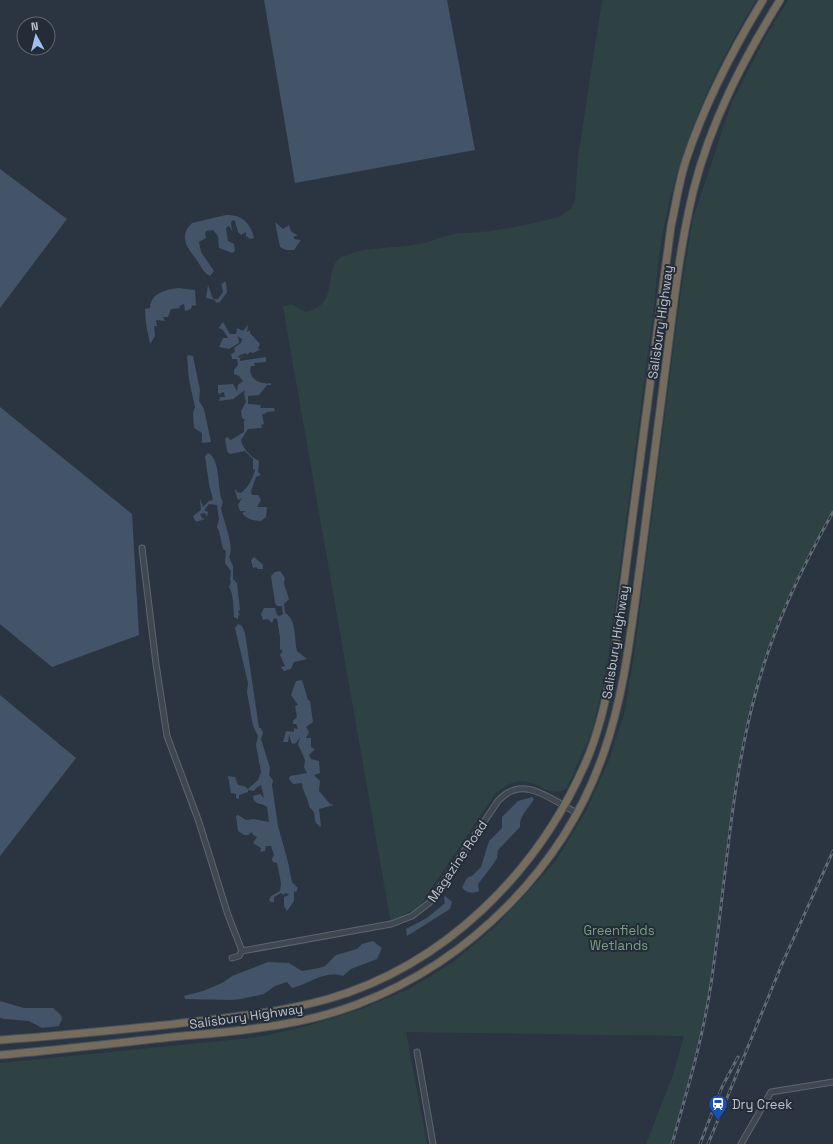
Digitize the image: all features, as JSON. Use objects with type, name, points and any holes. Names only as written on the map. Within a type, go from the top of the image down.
[{"type":"highway","name":"Salisbury Highway","points":[[0,1040],[231,1018],[281,1010],[330,999],[377,980],[422,956],[481,912],[501,893],[534,854],[565,807],[586,763],[600,722],[613,664],[671,226],[686,161],[709,101],[724,68],[763,0]]},
{"type":"highway","name":"Salisbury Highway","points":[[0,1055],[257,1029],[309,1020],[359,1004],[397,987],[458,950],[476,936],[496,918],[529,881],[557,845],[577,813],[604,751],[623,681],[679,266],[693,192],[700,167],[722,107],[753,45],[780,0]]},
{"type":"street","points":[[142,548],[156,664],[167,736],[199,822],[228,915],[242,951]]},
{"type":"street","name":"Magazine Road","points":[[232,958],[239,956],[242,951],[392,924],[412,916],[429,903],[498,800],[512,789],[529,788],[577,813]]},
{"type":"street","points":[[417,1052],[432,1144]]},
{"type":"street","points":[[741,1144],[771,1092],[833,1082]]},
{"type":"green space","points":[[602,0],[756,0],[736,35],[701,106],[675,180],[666,219],[659,258],[607,667],[592,731],[567,788],[558,791],[551,791],[527,782],[518,781],[507,785],[495,794],[419,907],[403,915],[391,924],[283,307],[291,304],[306,312],[317,308],[324,301],[328,293],[333,267],[337,261],[344,256],[372,249],[419,244],[454,234],[486,232],[521,226],[559,217],[572,208],[575,200],[578,157]]},
{"type":"green space","name":"Greenfields Wetlands","points":[[788,0],[833,0],[833,509],[791,595],[775,634],[746,734],[730,835],[711,984],[690,1077],[672,1144],[646,1144],[673,1075],[684,1036],[406,1032],[427,1144],[0,1144],[0,1063],[260,1037],[311,1025],[361,1009],[411,988],[453,962],[496,926],[555,862],[586,811],[610,758],[625,711],[635,649],[679,305],[692,222],[731,104],[765,38]]},
{"type":"water","points":[[264,0],[447,0],[475,150],[295,183]]},
{"type":"water","points":[[0,169],[67,219],[0,308]]},
{"type":"water","points":[[226,215],[236,216],[244,220],[253,233],[254,238],[250,239],[246,236],[246,232],[241,235],[238,232],[235,221],[233,220],[231,222],[232,231],[229,226],[226,228],[228,241],[234,244],[235,251],[232,253],[219,248],[218,236],[213,230],[206,231],[206,238],[199,242],[201,252],[214,271],[210,276],[203,270],[189,250],[185,241],[186,232],[192,223]]},
{"type":"water","points":[[275,222],[283,229],[289,225],[291,231],[298,236],[294,236],[294,239],[301,240],[294,250],[286,250],[280,247]]},
{"type":"water","points":[[224,281],[226,283],[227,292],[220,302],[216,303],[215,300],[206,298],[208,285],[213,299],[218,299],[223,292],[221,283],[223,284]]},
{"type":"water","points":[[178,288],[195,290],[196,305],[192,305],[191,309],[185,311],[184,304],[179,306],[180,308],[171,309],[168,317],[163,317],[165,321],[156,320],[157,326],[154,326],[155,336],[150,344],[145,309],[150,308],[153,299],[160,293]]},
{"type":"water","points":[[223,322],[230,334],[236,334],[237,328],[243,331],[248,325],[247,332],[250,330],[250,333],[260,344],[258,349],[261,349],[253,353],[250,352],[247,355],[246,353],[238,356],[239,358],[246,354],[240,358],[240,361],[266,357],[266,362],[254,363],[255,366],[251,366],[250,371],[253,378],[259,382],[271,383],[271,385],[267,385],[259,395],[248,396],[248,404],[261,405],[260,408],[274,408],[275,411],[267,412],[262,415],[264,424],[261,425],[262,428],[248,429],[241,440],[243,446],[253,458],[259,461],[258,472],[261,475],[256,477],[251,491],[252,495],[258,495],[261,500],[257,507],[267,507],[266,517],[261,521],[248,518],[242,513],[246,511],[240,511],[238,505],[242,498],[238,500],[235,491],[236,489],[237,492],[241,493],[250,483],[255,470],[253,469],[253,459],[245,451],[230,454],[227,451],[225,439],[227,437],[231,440],[244,432],[245,420],[242,418],[241,411],[246,402],[244,394],[245,390],[233,399],[219,401],[220,397],[225,397],[224,392],[219,394],[218,385],[233,384],[237,391],[238,385],[243,381],[239,376],[234,374],[234,370],[238,365],[237,359],[232,359],[231,354],[235,352],[234,348],[241,343],[242,339],[238,336],[239,343],[229,349],[219,347],[223,338],[228,338],[223,330],[219,328],[217,330]]},
{"type":"water","points":[[187,356],[193,356],[200,390],[199,401],[204,409],[211,442],[202,443],[202,433],[194,428],[193,413],[195,407],[189,380]]},
{"type":"water","points":[[0,407],[132,514],[139,635],[52,667],[0,624]]},
{"type":"water","points":[[208,453],[215,462],[217,468],[223,502],[221,508],[231,547],[229,557],[233,566],[233,579],[237,583],[240,610],[238,611],[240,616],[238,615],[238,619],[234,617],[233,598],[229,587],[231,582],[231,571],[225,563],[226,551],[223,549],[217,527],[219,519],[217,505],[209,504],[204,510],[208,512],[207,517],[205,513],[200,514],[202,518],[205,519],[196,522],[193,516],[201,510],[200,498],[203,507],[209,501],[213,500],[205,456]]},
{"type":"water","points":[[254,557],[263,565],[263,569],[258,569],[256,567],[253,568],[251,560]]},
{"type":"water","points":[[280,571],[285,578],[284,584],[289,599],[284,604],[285,613],[292,620],[297,651],[307,659],[294,662],[291,669],[284,671],[281,667],[285,666],[280,655],[282,649],[280,650],[280,637],[277,619],[274,618],[272,623],[268,619],[263,620],[261,614],[264,608],[275,608],[277,615],[280,616],[283,614],[282,606],[277,606],[275,603],[271,576],[275,572]]},
{"type":"water","points":[[238,624],[242,626],[245,633],[259,728],[261,728],[263,733],[261,739],[270,768],[269,775],[273,780],[272,785],[278,826],[292,882],[298,888],[296,892],[294,891],[294,901],[287,911],[284,906],[284,897],[289,895],[288,894],[285,893],[283,895],[281,893],[274,897],[274,902],[269,900],[271,896],[280,891],[281,883],[277,863],[273,862],[272,859],[274,855],[271,846],[266,846],[265,851],[260,852],[261,848],[253,843],[257,837],[253,835],[252,832],[248,835],[244,835],[238,831],[236,816],[238,815],[246,820],[254,819],[269,822],[267,807],[256,803],[253,796],[260,794],[264,798],[261,785],[254,791],[248,790],[248,792],[239,795],[239,799],[236,798],[236,794],[231,793],[228,776],[235,777],[238,785],[244,786],[248,789],[258,780],[261,772],[256,745],[258,736],[253,726],[247,692],[248,683],[235,628]]},
{"type":"water","points":[[302,680],[308,700],[310,701],[313,722],[306,727],[309,732],[306,738],[311,738],[311,747],[315,749],[309,755],[311,759],[319,761],[320,773],[314,775],[320,781],[319,791],[330,804],[334,805],[319,809],[320,827],[316,823],[313,811],[309,807],[302,783],[293,784],[289,779],[290,776],[307,773],[304,767],[305,760],[298,745],[300,737],[296,743],[292,744],[289,735],[288,742],[283,742],[286,731],[294,732],[294,728],[298,728],[296,724],[293,724],[293,721],[297,717],[295,706],[298,705],[291,695],[296,681]]},
{"type":"water","points":[[0,695],[76,758],[0,856]]},
{"type":"water","points":[[532,797],[534,799],[521,819],[520,827],[498,850],[497,858],[478,884],[479,891],[472,893],[465,891],[462,887],[467,878],[473,875],[481,867],[489,841],[502,828],[502,817],[518,801]]},
{"type":"water","points":[[445,896],[452,902],[450,909],[407,936],[406,929],[427,918],[445,903]]},
{"type":"water","points":[[373,941],[382,948],[377,959],[351,969],[343,976],[323,976],[292,988],[287,982],[275,986],[264,994],[241,999],[185,999],[184,996],[203,991],[222,983],[232,976],[268,962],[289,963],[302,971],[319,968],[325,966],[336,955],[357,949],[362,944]]},
{"type":"water","points":[[0,1001],[24,1008],[53,1008],[61,1015],[62,1019],[59,1026],[42,1028],[29,1021],[0,1018]]},
{"type":"railway","points":[[672,1144],[694,1064],[708,1004],[735,796],[741,758],[758,684],[765,661],[790,596],[833,512]]},
{"type":"railway","points":[[708,1144],[782,964],[833,851]]},
{"type":"railway","points":[[700,1144],[722,1087],[738,1057]]},
{"type":"place","name":"Dry Creek","points":[[718,1121]]}]
